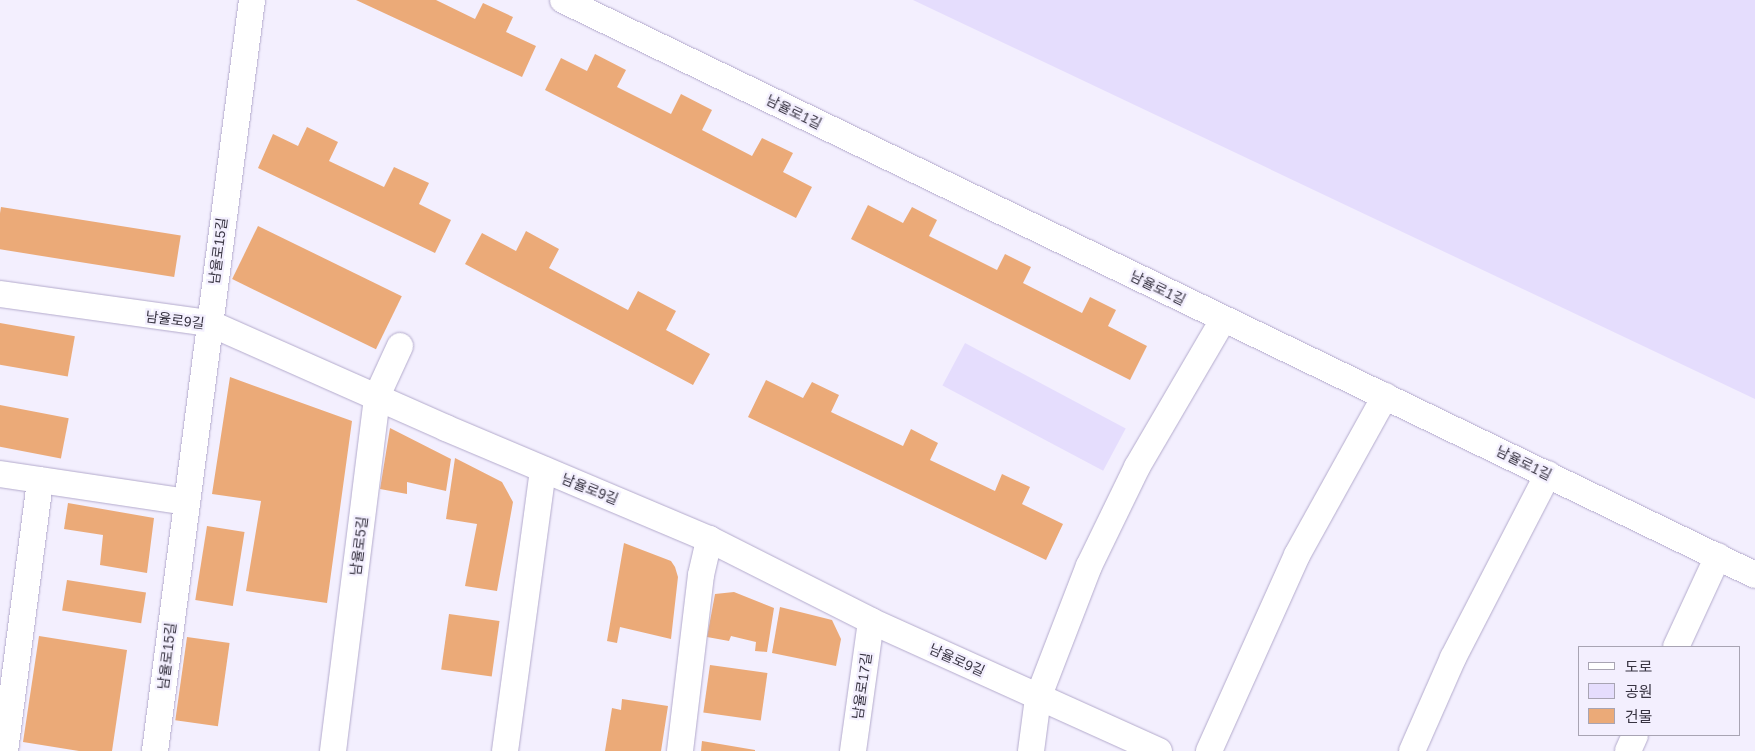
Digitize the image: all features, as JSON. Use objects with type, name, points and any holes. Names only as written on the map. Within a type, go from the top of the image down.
[{"type":"street","name":"남율로15길","points":[[155,751],[252,0]]},
{"type":"street","name":"남율로1길","points":[[563,0],[1755,575]]},
{"type":"street","name":"남율로9길","points":[[0,294],[209,323],[543,470],[709,538],[871,621],[1159,751]]},
{"type":"street","points":[[1031,751],[1038,698],[1089,566],[1137,467],[1223,320]]},
{"type":"street","name":"남율로5길","points":[[333,751],[377,396],[400,346]]},
{"type":"street","points":[[1209,751],[1297,555],[1385,396]]},
{"type":"street","points":[[505,751],[543,470]]},
{"type":"street","points":[[0,474],[186,502]]},
{"type":"street","points":[[1412,751],[1453,658],[1548,474]]},
{"type":"street","points":[[5,751],[40,480]]},
{"type":"street","points":[[680,751],[700,575],[709,538]]},
{"type":"street","points":[[1676,646],[1718,556]]},
{"type":"street","name":"남율로17길","points":[[853,751],[871,621]]},
{"type":"street","points":[[1628,751],[1636,736]]},
{"type":"green space","points":[[913,0],[1755,0],[1755,399]]},
{"type":"green space","points":[[965,343],[1126,428],[1103,471],[942,385]]},
{"type":"building","points":[[356,0],[436,0],[475,19],[483,3],[513,17],[506,32],[536,46],[522,77]]},
{"type":"building","points":[[595,54],[626,70],[617,87],[671,114],[681,94],[712,110],[702,130],[752,156],[762,138],[793,153],[783,172],[812,187],[796,218],[545,90],[561,58],[587,71]]},
{"type":"building","points":[[307,127],[338,142],[329,161],[384,187],[394,167],[429,183],[419,204],[451,220],[435,253],[258,168],[273,134],[298,146]]},
{"type":"building","points":[[868,205],[903,223],[912,207],[937,220],[929,236],[997,270],[1005,254],[1031,267],[1023,283],[1082,313],[1090,297],[1116,310],[1108,326],[1147,346],[1130,380],[851,239]]},
{"type":"building","points":[[1,207],[181,235],[174,277],[0,249]]},
{"type":"building","points":[[258,226],[402,296],[376,349],[232,279]]},
{"type":"building","points":[[526,231],[559,249],[549,268],[628,310],[638,291],[676,311],[666,330],[710,354],[693,385],[465,264],[482,233],[516,251]]},
{"type":"building","points":[[0,323],[75,336],[68,377],[0,365]]},
{"type":"building","points":[[230,377],[352,421],[327,603],[246,591],[261,501],[212,494]]},
{"type":"building","points":[[766,380],[803,398],[812,382],[839,395],[831,412],[903,446],[911,429],[938,443],[930,460],[995,491],[1002,474],[1030,487],[1022,504],[1063,524],[1046,560],[748,417]]},
{"type":"building","points":[[0,405],[69,418],[61,459],[0,447]]},
{"type":"building","points":[[390,428],[451,459],[446,491],[407,482],[407,494],[380,489]]},
{"type":"building","points":[[455,458],[502,482],[513,502],[497,591],[465,586],[477,524],[446,519]]},
{"type":"building","points":[[68,503],[154,518],[147,573],[100,565],[103,535],[64,529]]},
{"type":"building","points":[[207,526],[245,532],[233,606],[195,600]]},
{"type":"building","points":[[624,543],[671,561],[675,567],[678,577],[671,639],[620,627],[617,643],[607,641]]},
{"type":"building","points":[[67,580],[146,593],[141,623],[62,611]]},
{"type":"building","points":[[734,592],[774,608],[767,652],[755,651],[756,642],[731,636],[729,641],[707,637],[715,594]]},
{"type":"building","points":[[780,607],[832,620],[841,639],[836,666],[772,653]]},
{"type":"building","points":[[449,614],[500,621],[492,677],[441,669]]},
{"type":"building","points":[[39,636],[127,650],[112,751],[79,751],[23,742]]},
{"type":"building","points":[[187,637],[230,643],[218,726],[175,720]]},
{"type":"building","points":[[710,665],[767,673],[761,721],[703,713]]},
{"type":"building","points":[[622,699],[668,706],[661,751],[605,751],[612,708],[621,710]]},
{"type":"building","points":[[702,741],[755,750],[755,751],[701,751]]}]
